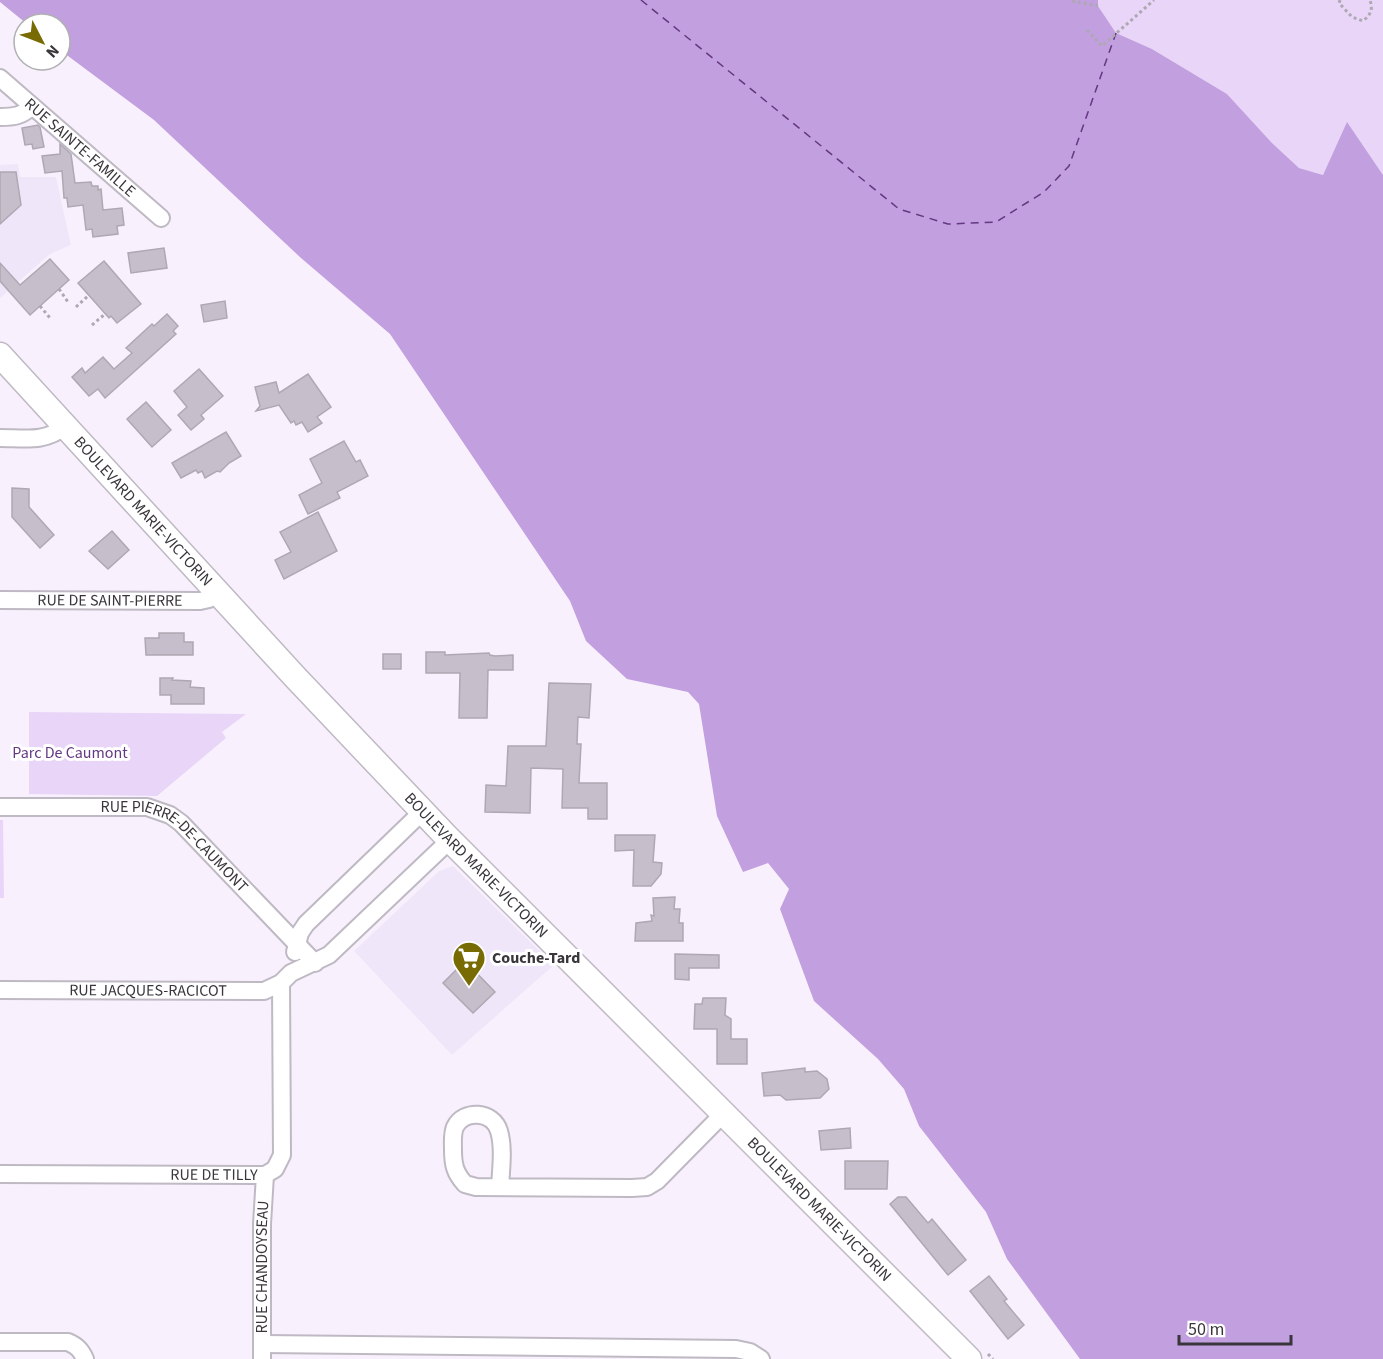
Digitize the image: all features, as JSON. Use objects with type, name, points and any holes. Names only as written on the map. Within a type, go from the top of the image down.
[{"type":"street","name":"RUE SAINTE-FAMILLE","points":[[0,78],[161,218]]},
{"type":"street","points":[[0,117],[17,116],[25,113],[32,106]]},
{"type":"street","name":"BOULEVARD MARIE-VICTORIN","points":[[0,355],[217,592],[450,840],[969,1359]]},
{"type":"street","points":[[0,438],[45,438],[65,426]]},
{"type":"street","name":"RUE DE SAINT-PIERRE","points":[[0,600],[200,601],[209,599],[217,592]]},
{"type":"street","name":"RUE PIERRE-DE-CAUMONT","points":[[0,807],[147,807],[170,815],[181,823],[315,963]]},
{"type":"street","points":[[286,978],[300,933],[306,924],[423,811]]},
{"type":"street","name":"RUE JACQUES-RACICOT","points":[[0,990],[264,991],[329,955],[450,840]]},
{"type":"street","name":"RUE DE TILLY","points":[[0,1174],[265,1175],[275,1169],[282,1155],[286,978]]},
{"type":"street","points":[[500,1187],[501,1144],[497,1125],[483,1115],[463,1118],[453,1132],[454,1169],[465,1184],[476,1187],[500,1187],[647,1187],[657,1180],[723,1114]]},
{"type":"street","name":"RUE CHANDOYSEAU","points":[[262,1351],[262,1224],[265,1175]]},
{"type":"street","points":[[0,1342],[68,1342],[76,1346],[85,1359]]},
{"type":"street","points":[[262,1351],[736,1349],[750,1352],[761,1359]]},
{"type":"path","points":[[1087,30],[1102,46],[1154,0]]},
{"type":"path","points":[[1340,0],[1339,3],[1345,12],[1363,21],[1370,15],[1372,7],[1370,0]]},
{"type":"path","points":[[1072,1],[1098,6]]},
{"type":"path","points":[[59,289],[68,302]]},
{"type":"path","points":[[76,307],[89,295]]},
{"type":"path","points":[[40,306],[50,318]]},
{"type":"path","points":[[92,325],[105,314]]},
{"type":"shaded area","points":[[0,0],[1098,0],[1098,6],[1116,33],[1152,49],[1227,94],[1272,143],[1299,168],[1323,175],[1347,122],[1383,175],[1383,1359],[1080,1359],[1007,1259],[986,1212],[919,1126],[904,1089],[878,1059],[814,1001],[780,909],[789,889],[768,863],[743,872],[717,816],[699,704],[688,692],[627,679],[586,641],[570,601],[390,334],[301,258],[154,120],[72,59],[72,12],[12,12]]},
{"type":"shaded area","points":[[18,164],[20,177],[56,177],[71,245],[50,254],[0,298],[0,165]]},
{"type":"shaded area","points":[[453,866],[554,965],[452,1055],[354,951],[439,871]]},
{"type":"green space","points":[[1098,0],[1383,0],[1383,175],[1347,123],[1323,175],[1299,168],[1272,143],[1227,94],[1152,49],[1116,33],[1098,6]]},
{"type":"green space","name":"Parc De Caumont","points":[[29,712],[246,714],[222,732],[226,738],[157,796],[29,794]]},
{"type":"green space","points":[[0,820],[3,820],[4,898],[0,898]]},
{"type":"building","points":[[38,125],[44,147],[33,149],[32,144],[25,145],[22,128]]},
{"type":"building","points":[[60,144],[71,154],[75,183],[91,182],[92,186],[98,186],[98,190],[101,189],[103,210],[122,208],[124,225],[117,226],[118,234],[93,237],[92,229],[86,230],[83,205],[68,207],[67,198],[64,198],[62,171],[45,173],[42,156],[60,154]]},
{"type":"building","points":[[0,172],[16,172],[21,205],[0,224]]},
{"type":"building","points":[[164,248],[167,268],[131,273],[128,253]]},
{"type":"building","points":[[50,259],[69,280],[30,315],[0,281],[0,263],[20,285]]},
{"type":"building","points":[[104,261],[141,304],[117,323],[111,316],[109,318],[78,283]]},
{"type":"building","points":[[225,301],[227,318],[204,322],[201,305]]},
{"type":"building","points":[[167,314],[178,326],[173,331],[176,334],[105,398],[98,389],[89,396],[72,377],[82,368],[85,373],[103,357],[114,369],[132,353],[126,348],[152,324],[154,326]]},
{"type":"building","points":[[199,369],[223,396],[201,415],[204,419],[191,430],[178,415],[187,407],[174,391]]},
{"type":"building","points":[[308,374],[331,407],[317,417],[322,423],[308,432],[302,422],[296,425],[294,421],[291,423],[279,405],[256,411],[260,406],[255,387],[276,382],[279,393]]},
{"type":"building","points":[[146,402],[171,430],[152,447],[127,419]]},
{"type":"building","points":[[226,432],[241,456],[220,472],[217,471],[205,478],[202,471],[198,473],[196,470],[181,478],[172,463]]},
{"type":"building","points":[[344,441],[356,462],[360,460],[368,476],[337,492],[340,498],[308,514],[299,495],[322,483],[310,459]]},
{"type":"building","points":[[12,488],[29,489],[29,507],[54,535],[40,548],[12,517]]},
{"type":"building","points":[[318,512],[337,551],[284,579],[275,560],[291,552],[280,532]]},
{"type":"building","points":[[112,531],[129,550],[108,569],[89,551]]},
{"type":"building","points":[[159,633],[184,633],[184,642],[193,642],[193,655],[146,655],[145,638],[159,638]]},
{"type":"building","points":[[426,652],[445,652],[445,655],[489,653],[495,656],[513,655],[513,670],[488,670],[487,718],[459,718],[460,673],[426,673]]},
{"type":"building","points":[[383,654],[401,654],[401,669],[383,669]]},
{"type":"building","points":[[160,678],[191,681],[190,687],[204,688],[204,704],[171,704],[171,695],[160,695]]},
{"type":"building","points":[[549,683],[591,684],[589,718],[578,717],[577,744],[581,744],[579,783],[607,783],[607,819],[588,819],[588,808],[562,808],[563,769],[531,768],[530,813],[485,812],[486,785],[506,786],[508,746],[546,746]]},
{"type":"building","points":[[615,835],[655,835],[653,862],[662,863],[661,874],[651,886],[633,886],[634,850],[615,851]]},
{"type":"building","points":[[675,897],[674,909],[680,909],[679,923],[683,923],[683,941],[635,941],[636,923],[652,921],[653,898]]},
{"type":"building","points":[[675,954],[719,955],[719,968],[689,968],[689,980],[675,979]]},
{"type":"building","name":"Couche-Tard","points":[[465,961],[495,992],[473,1013],[443,983]]},
{"type":"building","points":[[703,998],[726,998],[725,1015],[731,1019],[731,1039],[747,1039],[747,1064],[717,1064],[717,1029],[694,1029],[695,1004],[702,1004]]},
{"type":"building","points":[[805,1068],[805,1072],[817,1071],[827,1079],[829,1089],[820,1098],[786,1100],[780,1095],[764,1096],[762,1073]]},
{"type":"building","points":[[850,1128],[851,1148],[821,1150],[819,1131]]},
{"type":"building","points":[[845,1161],[888,1161],[887,1189],[845,1189]]},
{"type":"building","points":[[898,1197],[906,1197],[928,1223],[932,1219],[966,1260],[948,1275],[890,1204]]},
{"type":"building","points":[[989,1276],[1007,1299],[1004,1301],[1024,1325],[1008,1339],[970,1291]]},
{"type":"ferry route","points":[[641,0],[899,209],[948,224],[996,222],[1044,192],[1069,166],[1116,33]]},
{"type":"place","name":"Couche-Tard","points":[[469,987]]}]
